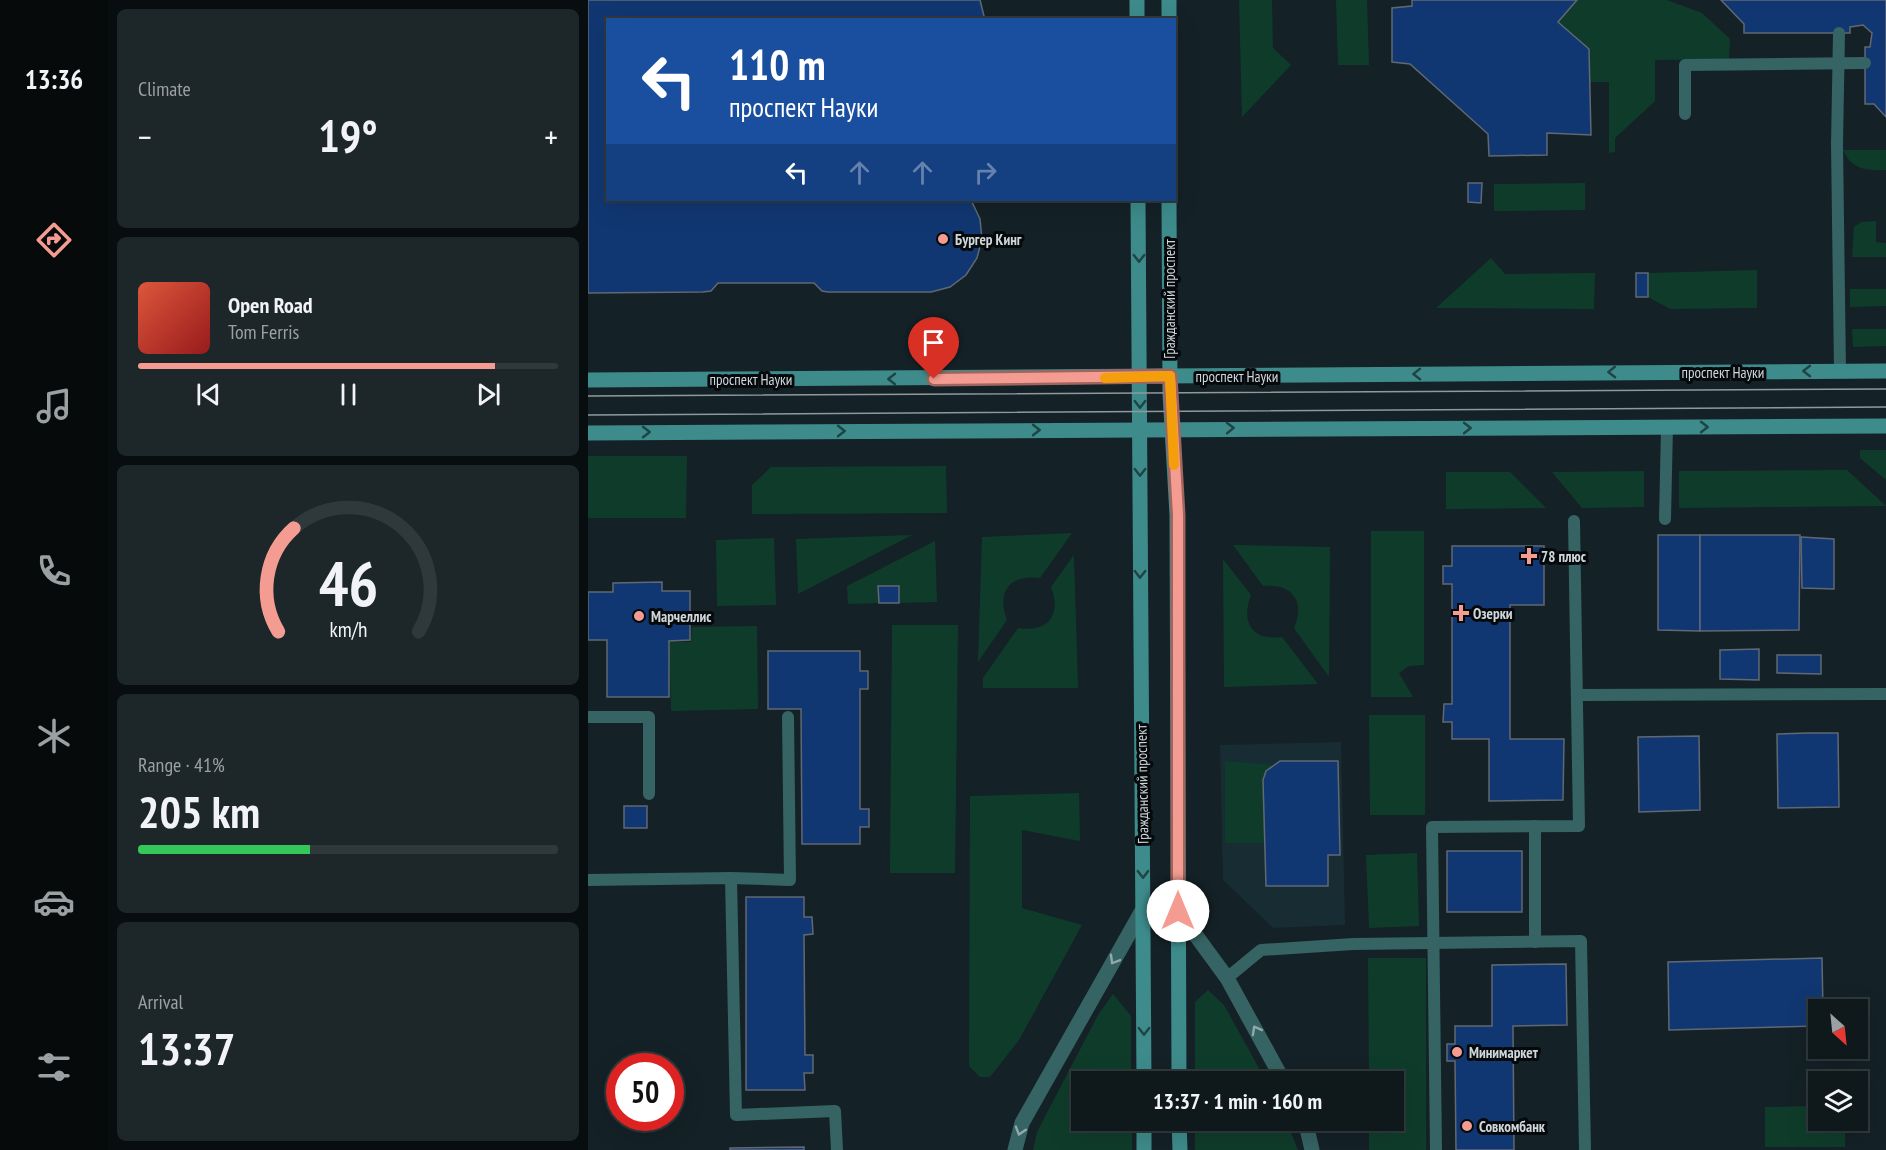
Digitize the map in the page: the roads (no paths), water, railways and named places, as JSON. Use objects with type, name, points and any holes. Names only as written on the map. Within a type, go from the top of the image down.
[{"type":"main road","points":[[1137,0],[1137,18]]},
{"type":"main road","points":[[1169,0],[1169,18]]},
{"type":"main road","name":"Гражданский проспект","points":[[1138,201],[1144,1071]]},
{"type":"main road","name":"Гражданский проспект","points":[[1169,201],[1171,428],[1178,515],[1179,1071]]},
{"type":"main road","name":"проспект Науки","points":[[588,380],[1139,378],[1886,371]]},
{"type":"main road","points":[[588,433],[1171,428],[1886,426]]},
{"type":"main road","points":[[1144,1131],[1144,1150]]},
{"type":"main road","points":[[1179,1131],[1180,1150]]},
{"type":"street","points":[[1015,1150],[1022,1124],[1143,909]]},
{"type":"street","points":[[1178,911],[1227,978],[1278,1071]]},
{"type":"street","points":[[1308,1131],[1312,1150]]},
{"type":"lane","points":[[1839,33],[1837,63],[1840,371]]},
{"type":"lane","points":[[1685,114],[1685,65],[1865,63]]},
{"type":"lane","points":[[1665,519],[1667,427]]},
{"type":"lane","points":[[1436,1150],[1432,827],[1579,826],[1574,521]]},
{"type":"lane","points":[[1577,695],[1886,694]]},
{"type":"lane","points":[[588,717],[649,717],[649,794]]},
{"type":"lane","points":[[588,880],[731,878],[790,880],[788,717]]},
{"type":"lane","points":[[1535,826],[1535,942]]},
{"type":"lane","points":[[731,878],[736,1114],[835,1111],[837,1150]]},
{"type":"lane","points":[[1227,978],[1261,950],[1353,944],[1581,941],[1585,1150]]},
{"type":"tram line","points":[[588,396],[1886,389]]},
{"type":"tram line","points":[[588,415],[1886,407]]},
{"type":"place","name":"Бургер Кинг","points":[[943,239]]},
{"type":"place","name":"78 плюс","points":[[1529,556]]},
{"type":"place","name":"Озерки","points":[[1461,613]]},
{"type":"place","name":"Марчеллис","points":[[639,616]]},
{"type":"place","name":"Минимаркет","points":[[1457,1052]]},
{"type":"place","name":"Совкомбанк","points":[[1467,1126]]}]
